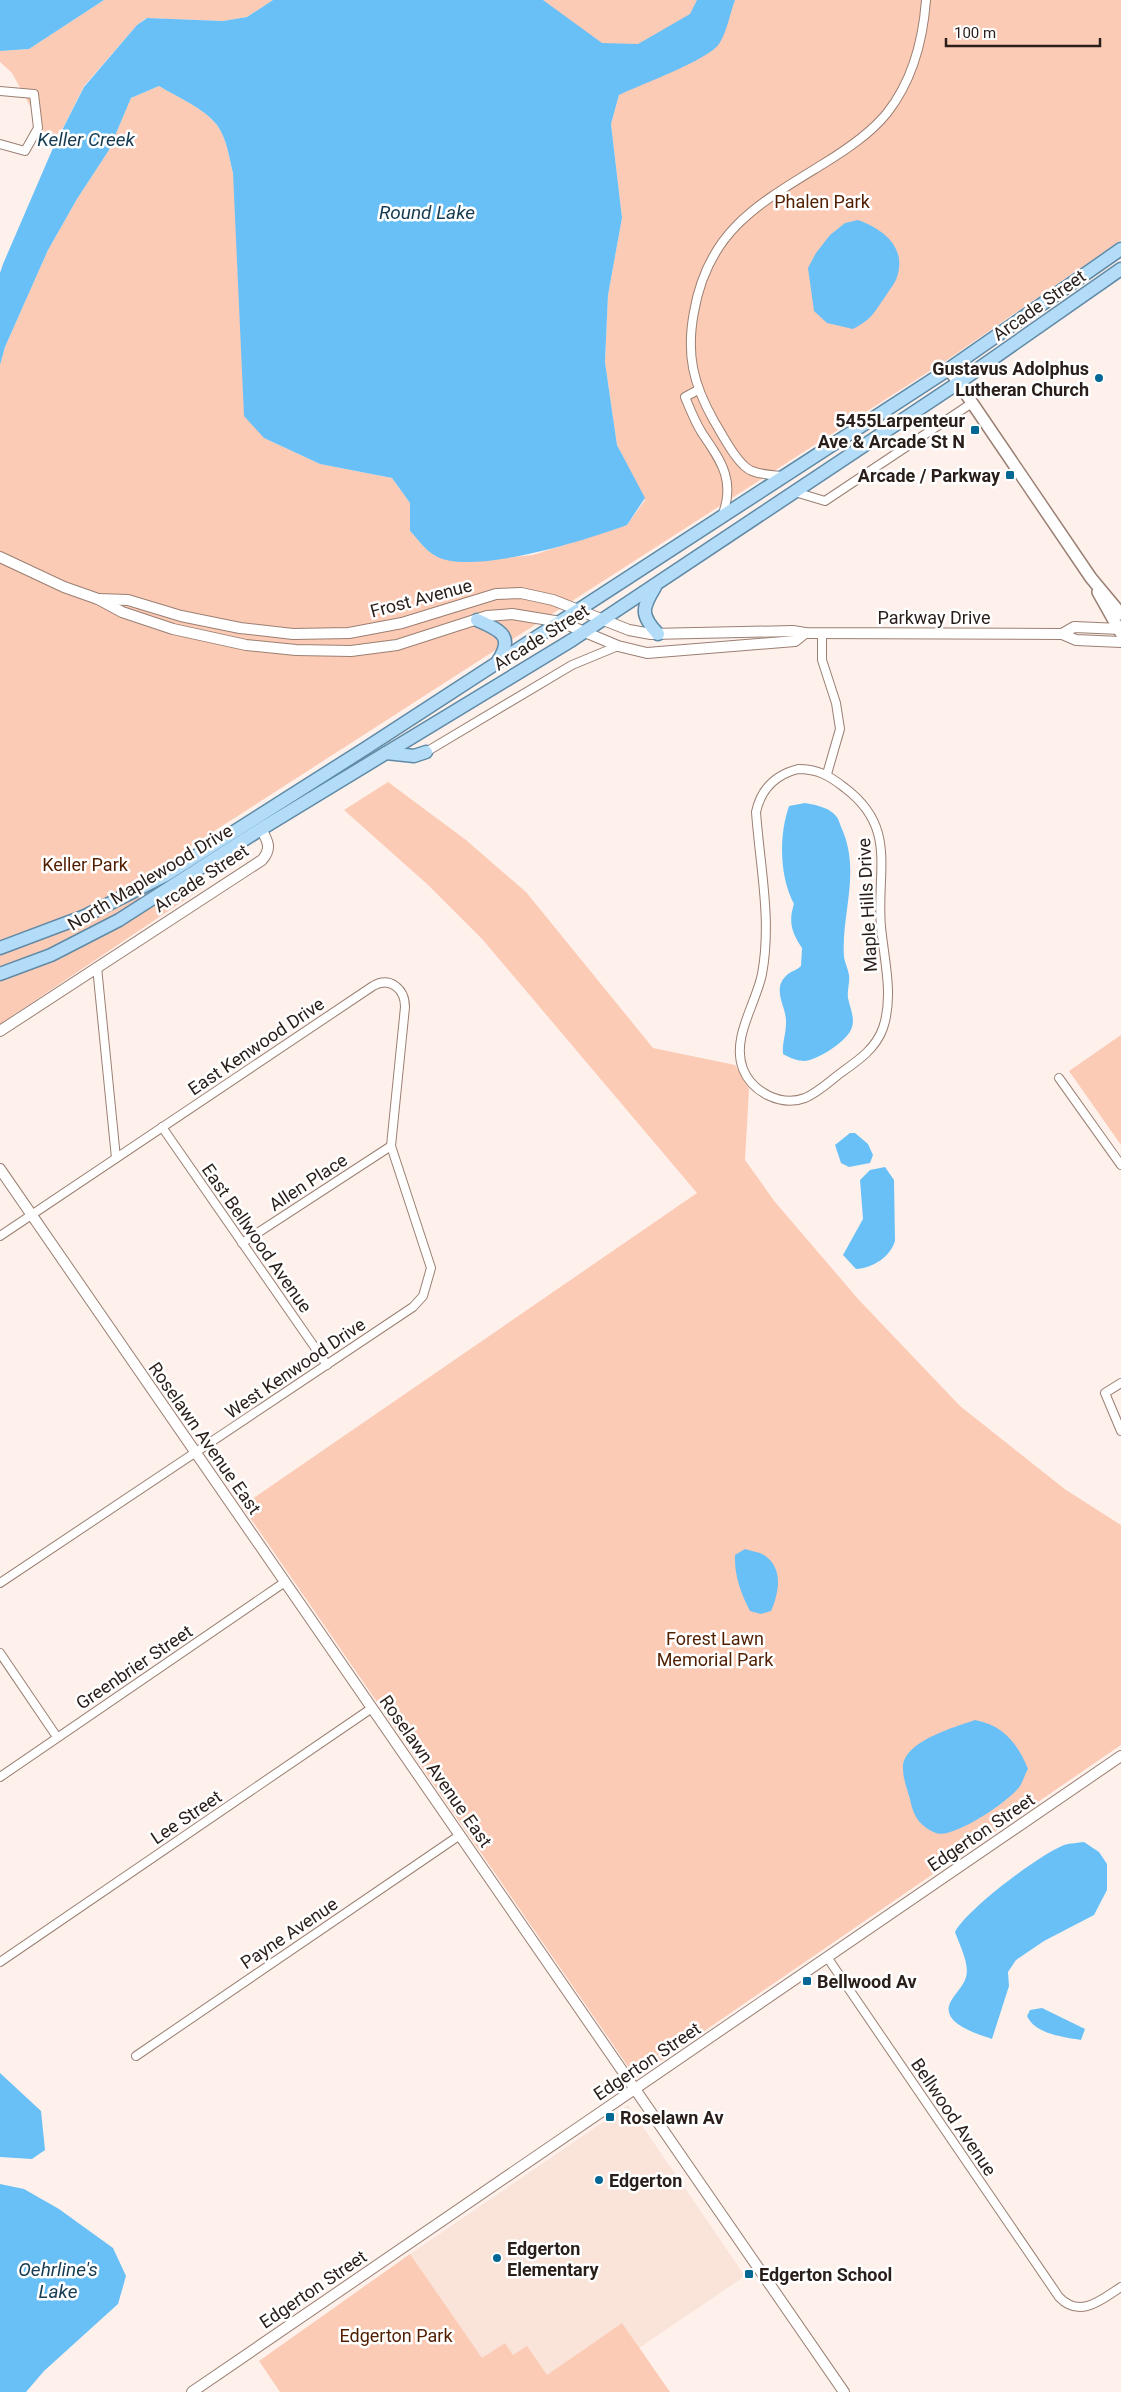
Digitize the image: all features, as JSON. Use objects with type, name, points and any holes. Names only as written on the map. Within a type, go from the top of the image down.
[{"type":"main road","name":"Arcade Street","points":[[258,824],[296,793],[722,518],[948,369],[1121,249]]},
{"type":"main road","name":"Arcade Street","points":[[258,824],[306,801],[602,620],[958,383],[1121,269]]},
{"type":"main road","points":[[948,369],[1091,578],[1120,630]]},
{"type":"main road","points":[[1091,578],[1121,614]]},
{"type":"main road","points":[[656,584],[645,604],[645,616],[658,634]]},
{"type":"main road","points":[[477,620],[497,630],[504,636],[506,643],[504,652],[496,664]]},
{"type":"main road","points":[[382,755],[414,756],[426,752]]},
{"type":"main road","name":"North Maplewood Drive","points":[[0,948],[43,933],[126,897],[258,824]]},
{"type":"main road","name":"North Maplewood Drive","points":[[0,974],[51,955],[112,924],[258,824]]},
{"type":"street","points":[[784,476],[751,471],[732,450],[698,390],[692,367],[690,331],[704,272],[719,244],[741,219],[780,191],[860,140],[887,113],[904,88],[916,60],[924,30],[926,0]]},
{"type":"street","points":[[0,91],[34,94],[38,128],[25,151],[0,144]]},
{"type":"street","points":[[698,390],[685,397],[725,471],[729,491],[722,518]]},
{"type":"street","points":[[795,492],[824,501],[972,403]]},
{"type":"street","points":[[708,441],[721,432]]},
{"type":"street","points":[[719,459],[732,450]]},
{"type":"street","name":"Frost Avenue","points":[[0,557],[64,587],[98,599],[122,612],[173,629],[246,645],[296,650],[351,651],[397,645],[487,616],[512,614],[561,622],[583,632]]},
{"type":"street","name":"Frost Avenue","points":[[98,599],[128,600],[181,616],[240,628],[293,634],[348,633],[402,623],[496,594],[521,593],[553,600],[602,620]]},
{"type":"street","name":"Parkway Drive","points":[[602,620],[629,630],[658,634],[793,631],[805,633],[1062,634],[1076,640],[1121,642]]},
{"type":"street","name":"Parkway Drive","points":[[1062,634],[1074,627],[1120,630]]},
{"type":"street","name":"Parkway Drive","points":[[583,632],[618,646],[647,653],[678,652],[794,641],[805,633]]},
{"type":"street","points":[[822,633],[822,660],[836,703],[840,729],[826,774]]},
{"type":"street","points":[[426,752],[572,665],[618,646]]},
{"type":"street","name":"Maple Hills Drive","points":[[798,769],[812,769],[826,774],[856,796],[877,825],[882,846],[879,898],[888,988],[887,1014],[882,1030],[864,1056],[805,1098],[776,1099],[763,1093],[752,1084],[743,1069],[740,1056],[741,1039],[761,976],[766,932],[766,906],[756,812],[758,801],[765,789],[786,772],[798,769]]},
{"type":"street","name":"Arcade Street","points":[[0,1031],[262,860],[268,853],[268,842],[258,824]]},
{"type":"street","points":[[97,967],[116,1158]]},
{"type":"street","name":"East Kenwood Drive","points":[[0,1236],[373,986],[387,983],[398,987],[405,1000],[391,1146]]},
{"type":"street","points":[[1059,1078],[1121,1165]]},
{"type":"street","name":"East Bellwood Avenue","points":[[162,1127],[326,1365]]},
{"type":"street","name":"Allen Place","points":[[242,1243],[391,1146]]},
{"type":"street","name":"West Kenwood Drive","points":[[0,1583],[413,1307],[423,1296],[429,1281],[431,1268],[391,1146]]},
{"type":"street","name":"Roselawn Avenue East","points":[[0,1169],[844,2392]]},
{"type":"street","points":[[1121,1382],[1105,1394],[1121,1431]]},
{"type":"street","name":"Greenbrier Street","points":[[0,1777],[285,1582]]},
{"type":"street","points":[[0,1652],[56,1737]]},
{"type":"street","name":"Lee Street","points":[[0,1962],[372,1708]]},
{"type":"street","name":"Edgerton Street","points":[[192,2392],[1121,1756]]},
{"type":"street","name":"Payne Avenue","points":[[136,2056],[460,1835]]},
{"type":"street","name":"Bellwood Avenue","points":[[827,1957],[1056,2294],[1070,2306],[1085,2308],[1121,2287]]},
{"type":"shaded area","name":"Edgerton","points":[[628,2105],[745,2276],[639,2348],[622,2323],[547,2375],[513,2355],[505,2343],[482,2359],[410,2254]]},
{"type":"green space","points":[[104,0],[273,0],[247,17],[223,21],[146,18],[137,25],[84,86],[53,148],[12,73],[0,62],[0,51],[29,49]]},
{"type":"green space","name":"Phalen Park","points":[[543,0],[1121,0],[1121,240],[950,358],[180,853],[201,889],[0,1024],[0,365],[5,347],[48,250],[77,199],[109,150],[131,98],[159,86],[205,113],[217,125],[223,136],[233,173],[264,438],[320,464],[392,478],[410,503],[410,531],[435,556],[462,562],[533,555],[627,525],[645,500],[617,445],[605,362],[608,295],[622,218],[611,124],[619,95]]},
{"type":"green space","name":"Forest Lawn Memorial Park","points":[[388,782],[466,840],[526,892],[653,1048],[735,1065],[749,1089],[745,1160],[775,1202],[859,1300],[960,1406],[1066,1490],[1121,1525],[1121,1745],[636,2078],[242,1506],[697,1193],[483,940],[427,884],[344,810]]},
{"type":"green space","points":[[1121,1035],[1121,1145],[1069,1071]]},
{"type":"green space","name":"Edgerton Park","points":[[410,2254],[482,2358],[505,2343],[513,2355],[527,2346],[547,2375],[622,2323],[670,2392],[280,2392],[259,2361]]},
{"type":"water","points":[[0,0],[104,0],[29,49],[0,51]]},
{"type":"water","name":"Round Lake","points":[[273,0],[543,0],[602,43],[638,44],[690,14],[697,0],[735,0],[719,44],[688,65],[619,95],[611,124],[622,218],[608,295],[605,362],[617,445],[645,498],[627,525],[586,539],[529,554],[474,562],[451,561],[431,553],[410,531],[410,503],[392,478],[320,464],[264,438],[244,416],[233,173],[227,148],[220,130],[212,119],[198,108],[159,86],[131,98],[109,150],[77,199],[48,250],[5,347],[0,365],[0,273],[53,148],[84,87],[137,25],[147,18],[223,21],[247,17]]},
{"type":"water","points":[[858,220],[876,228],[891,241],[899,257],[899,266],[895,282],[875,312],[853,329],[827,323],[814,311],[808,268],[816,253],[830,235],[845,223]]},
{"type":"water","points":[[805,803],[830,810],[837,817],[847,845],[850,877],[844,957],[849,975],[848,998],[853,1020],[850,1032],[845,1038],[817,1057],[805,1061],[783,1054],[786,1017],[780,986],[788,974],[801,966],[802,948],[791,922],[794,904],[785,881],[783,868],[783,830],[789,806]]},
{"type":"water","points":[[850,1133],[855,1133],[868,1144],[873,1155],[870,1163],[849,1167],[841,1163],[835,1145]]},
{"type":"water","points":[[885,1167],[894,1180],[895,1241],[893,1247],[880,1261],[856,1269],[843,1255],[863,1219],[860,1180],[870,1170]]},
{"type":"water","points":[[745,1549],[764,1555],[775,1567],[778,1589],[771,1611],[761,1614],[750,1611],[744,1598],[737,1577],[735,1555]]},
{"type":"water","points":[[975,1720],[994,1726],[1008,1737],[1028,1769],[1020,1786],[1005,1801],[967,1825],[944,1834],[936,1833],[921,1823],[913,1810],[904,1776],[905,1759],[920,1743],[943,1731]]},
{"type":"water","points":[[1084,1842],[1099,1852],[1107,1864],[1107,1890],[1094,1915],[1044,1941],[1016,1960],[1008,1972],[1009,1986],[992,2039],[962,2027],[951,2017],[949,2010],[950,2003],[963,1984],[967,1972],[967,1966],[955,1932],[962,1922],[988,1897],[1022,1871],[1064,1845]]},
{"type":"water","points":[[1042,2008],[1085,2029],[1081,2040],[1050,2034],[1036,2027],[1027,2016],[1030,2010]]},
{"type":"water","points":[[0,2073],[41,2111],[45,2150],[32,2159],[0,2157]]},
{"type":"water","name":"Oehrline's Lake","points":[[0,2184],[24,2189],[59,2209],[113,2248],[126,2276],[118,2304],[44,2371],[26,2392],[0,2392]]},
{"type":"place","name":"Gustavus Adolphus Lutheran Church","points":[[1099,378]]},
{"type":"place","name":"5455Larpenteur Ave & Arcade St N","points":[[975,430]]},
{"type":"place","name":"Arcade / Parkway","points":[[1010,475]]},
{"type":"place","name":"Bellwood Av","points":[[807,1981]]},
{"type":"place","name":"Roselawn Av","points":[[610,2117]]},
{"type":"place","name":"Edgerton","points":[[599,2180]]},
{"type":"place","name":"Edgerton Elementary","points":[[497,2258]]},
{"type":"place","name":"Edgerton School","points":[[749,2274]]},
{"type":"water label","name":"Keller Creek","points":[[86,139]]},
{"type":"park label","name":"Keller Park","points":[[85,864]]}]
